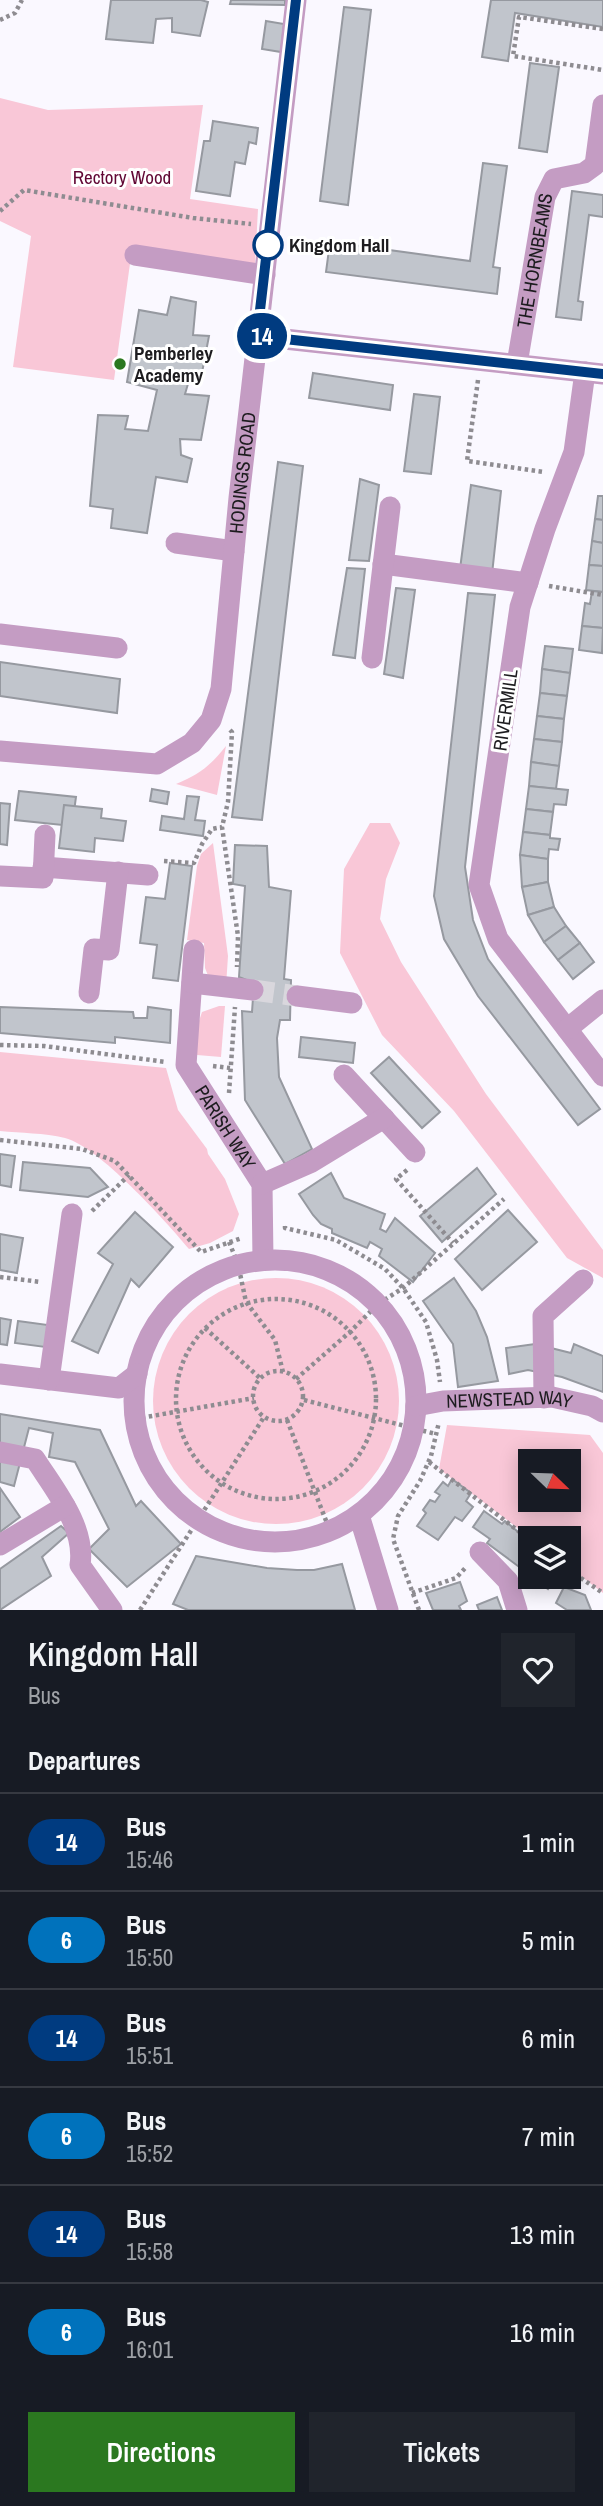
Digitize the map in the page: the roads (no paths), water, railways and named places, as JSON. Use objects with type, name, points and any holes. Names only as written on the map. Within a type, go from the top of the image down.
[{"type":"street","name":"HODINGS ROAD","points":[[0,751],[157,764],[191,743],[211,720],[221,689],[257,336],[296,0]]},
{"type":"street","name":"THE HORNBEAMS","points":[[517,364],[545,197],[554,179],[584,173],[595,164],[603,105]]},
{"type":"street","points":[[135,255],[265,275]]},
{"type":"street","name":"RIVERMILL","points":[[257,336],[594,373],[574,452],[520,607],[479,885],[498,939],[603,1076]]},
{"type":"street","points":[[372,658],[390,507]]},
{"type":"street","points":[[176,543],[234,551]]},
{"type":"street","points":[[383,564],[528,583]]},
{"type":"street","points":[[0,634],[117,648]]},
{"type":"street","points":[[0,876],[43,878],[45,835]]},
{"type":"street","points":[[43,867],[148,875]]},
{"type":"street","points":[[89,993],[94,948],[109,950],[118,872]]},
{"type":"street","name":"PARISH WAY","points":[[194,950],[186,1065],[262,1184],[263,1260]]},
{"type":"street","points":[[192,983],[253,990]]},
{"type":"street","points":[[297,996],[352,1003]]},
{"type":"street","points":[[568,1029],[603,1000]]},
{"type":"street","points":[[344,1074],[415,1152]]},
{"type":"street","points":[[262,1184],[310,1163],[384,1118]]},
{"type":"street","points":[[49,1380],[70,1224]]},
{"type":"street","points":[[263,1260],[302,1262],[343,1277],[378,1304],[400,1334],[413,1369],[416,1406],[414,1429],[403,1462],[384,1491],[359,1515],[330,1531],[297,1541],[262,1542],[229,1535],[198,1519],[174,1500],[156,1476],[142,1449],[135,1419],[136,1374],[146,1344],[169,1309],[183,1294],[209,1276],[238,1264],[263,1260]]},
{"type":"street","points":[[544,1398],[543,1316],[583,1280]]},
{"type":"street","points":[[0,1374],[119,1388],[136,1374]]},
{"type":"street","name":"NEWSTEAD WAY","points":[[416,1406],[443,1401],[544,1398],[567,1400],[592,1406],[603,1412]]},
{"type":"street","points":[[0,1452],[35,1459],[65,1506],[82,1549],[80,1565],[112,1610]]},
{"type":"street","points":[[0,1545],[65,1506]]},
{"type":"street","points":[[359,1515],[388,1610]]},
{"type":"street","points":[[480,1552],[508,1581],[517,1610]]},
{"type":"tunnel","points":[[253,990],[297,996]]},
{"type":"place","name":"Kingdom Hall","points":[[268,245]]},
{"type":"place","name":"Pemberley Academy","points":[[120,364]]},
{"type":"park label","name":"Rectory Wood","points":[[122,177]]}]
